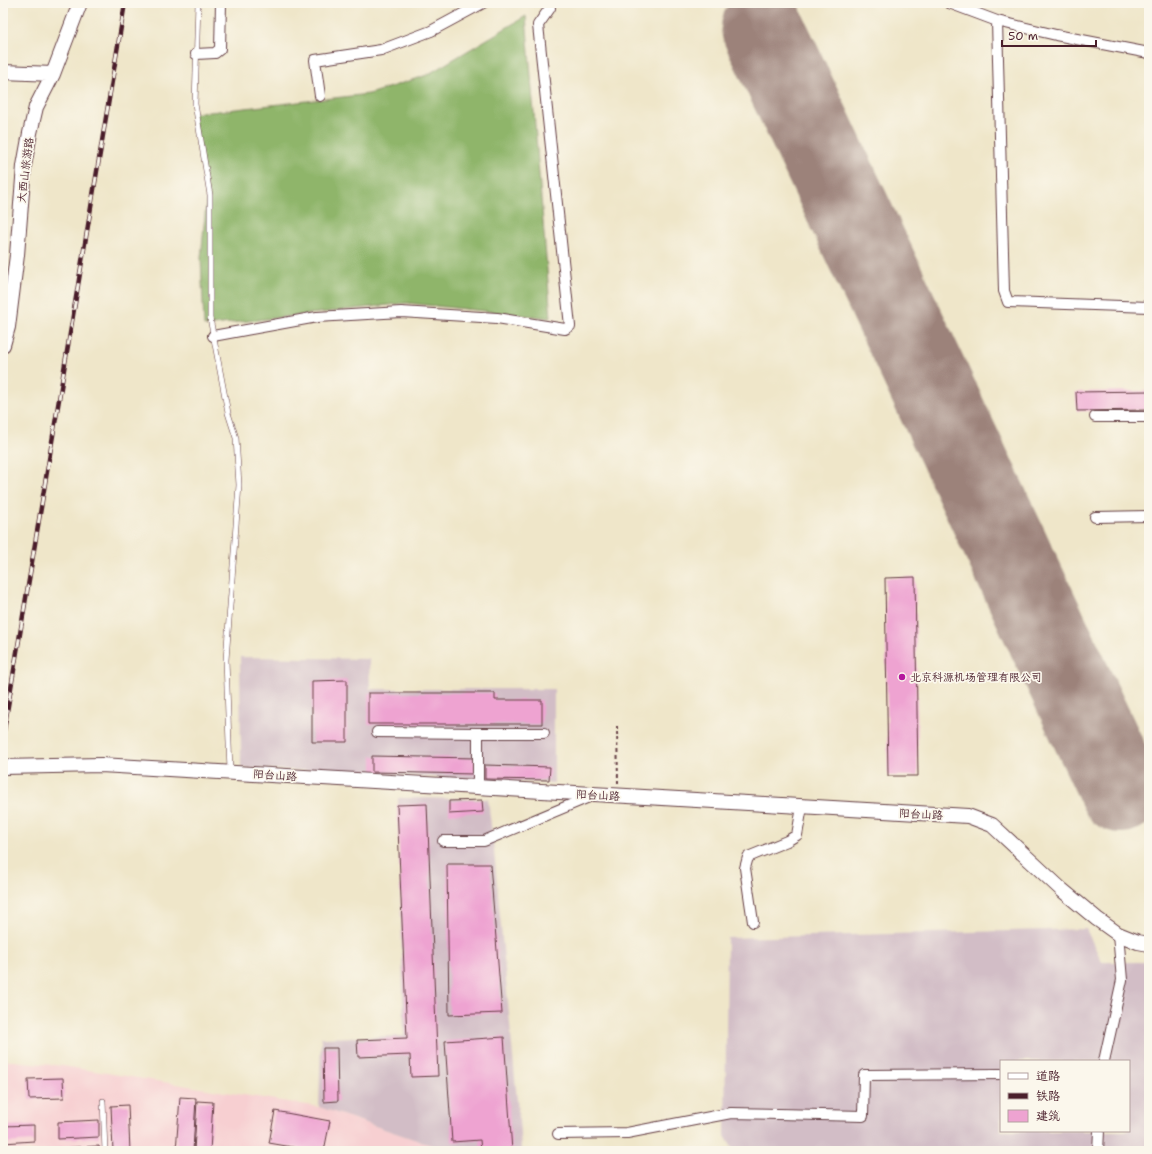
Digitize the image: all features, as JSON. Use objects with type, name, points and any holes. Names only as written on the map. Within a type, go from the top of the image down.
[{"type":"street","name":"大西山旅游路","points":[[4,340],[8,327],[24,166],[30,133],[36,107],[53,74],[80,3]]},
{"type":"street","points":[[196,54],[215,54],[220,49],[221,3]]},
{"type":"street","points":[[320,96],[315,60],[381,50],[431,31],[483,3]]},
{"type":"street","points":[[213,336],[317,318],[401,312],[497,318],[565,328],[570,326],[538,24],[550,8],[548,3]]},
{"type":"street","points":[[949,3],[997,21],[1056,35],[1149,52]]},
{"type":"street","points":[[997,21],[1004,291],[1008,302],[1149,307]]},
{"type":"street","points":[[3,72],[53,74]]},
{"type":"street","points":[[1095,417],[1149,417]]},
{"type":"street","points":[[1095,517],[1149,516]]},
{"type":"street","points":[[377,732],[544,733]]},
{"type":"street","points":[[478,733],[478,788]]},
{"type":"street","name":"阳台山路","points":[[3,767],[101,765],[968,816],[992,825],[1062,890],[1118,934],[1138,942],[1149,944]]},
{"type":"street","points":[[444,841],[484,841],[596,794]]},
{"type":"street","points":[[753,922],[745,868],[748,857],[787,841],[797,835],[802,807]]},
{"type":"street","points":[[1104,1060],[1122,980],[1118,934]]},
{"type":"street","points":[[558,1134],[627,1133],[731,1113],[863,1116],[864,1075],[1000,1074]]},
{"type":"street","points":[[1098,1151],[1099,1132]]},
{"type":"lane","points":[[198,3],[195,104],[210,195],[210,318],[228,413],[236,438],[239,485],[226,660],[230,772]]},
{"type":"lane","points":[[103,1101],[105,1151]]},
{"type":"path","points":[[617,726],[618,796]]},
{"type":"shaded area","points":[[240,657],[369,659],[370,689],[554,689],[554,783],[473,780],[371,773],[241,768]]},
{"type":"shaded area","points":[[398,798],[488,799],[521,1151],[449,1151],[319,1107],[321,1038],[404,1036]]},
{"type":"shaded area","points":[[1086,929],[1102,962],[1149,962],[1149,1151],[734,1151],[725,1136],[727,938]]},
{"type":"shaded area","points":[[3,1060],[63,1066],[319,1107],[449,1151],[3,1151]]},
{"type":"green space","points":[[526,16],[551,318],[407,303],[204,326],[201,258],[207,193],[192,114],[369,94],[427,75]]},
{"type":"building","points":[[1149,391],[1149,410],[1077,411],[1076,392]]},
{"type":"building","name":"北京科源机场管理有限公司","points":[[915,577],[918,776],[888,776],[885,578]]},
{"type":"building","points":[[347,680],[347,742],[312,742],[312,681]]},
{"type":"building","points":[[368,693],[495,693],[495,700],[542,700],[542,724],[368,724]]},
{"type":"building","points":[[372,756],[475,758],[475,774],[372,772]]},
{"type":"building","points":[[485,765],[550,767],[549,780],[485,779]]},
{"type":"building","points":[[482,800],[483,812],[449,814],[449,801]]},
{"type":"building","points":[[427,804],[438,1076],[411,1077],[410,1055],[358,1057],[357,1040],[407,1038],[397,805]]},
{"type":"building","points":[[447,864],[490,864],[502,1013],[449,1015]]},
{"type":"building","points":[[504,1037],[512,1151],[481,1151],[480,1140],[452,1142],[445,1041]]},
{"type":"building","points":[[323,1048],[337,1048],[338,1101],[324,1102]]},
{"type":"building","points":[[63,1078],[64,1098],[29,1099],[28,1079]]},
{"type":"building","points":[[180,1097],[196,1098],[193,1151],[176,1151]]},
{"type":"building","points":[[197,1101],[213,1102],[210,1151],[194,1151]]},
{"type":"building","points":[[128,1105],[130,1151],[113,1151],[111,1106]]},
{"type":"building","points":[[275,1111],[330,1121],[324,1151],[315,1151],[269,1143]]},
{"type":"building","points":[[99,1120],[99,1137],[58,1139],[58,1122]]},
{"type":"building","points":[[34,1125],[34,1141],[3,1143],[3,1126]]},
{"type":"building","points":[[99,1146],[100,1151],[59,1151],[58,1148]]},
{"type":"runway","points":[[763,28],[1121,791]]},
{"type":"railway","points":[[3,736],[125,3]]},
{"type":"place","name":"北京科源机场管理有限公司","points":[[902,677]]}]
